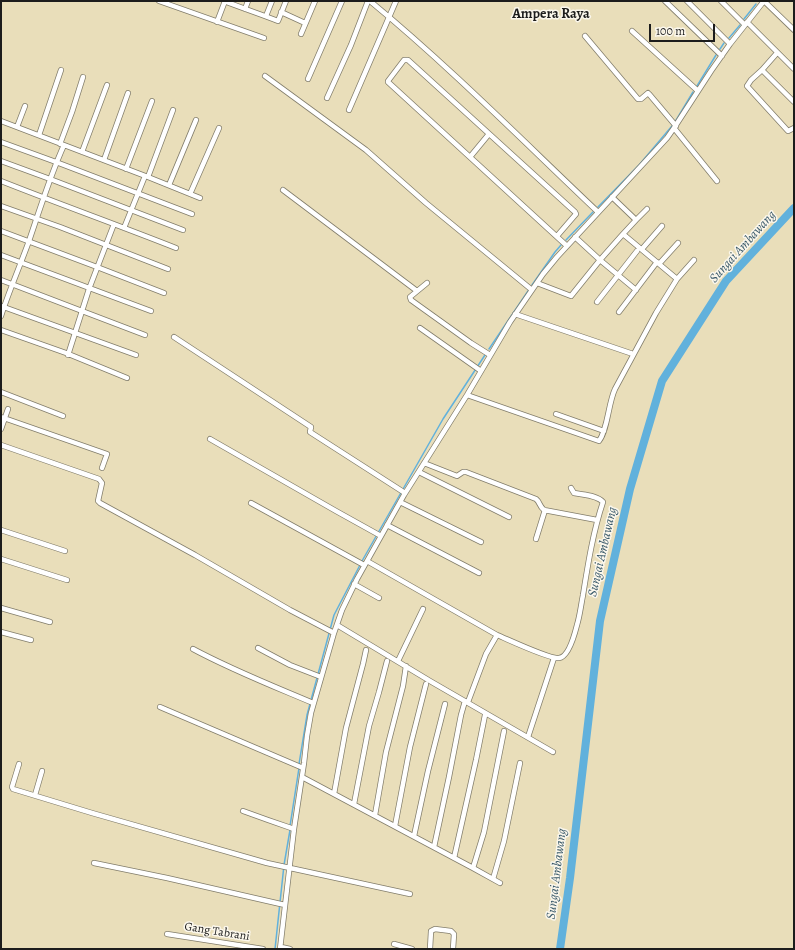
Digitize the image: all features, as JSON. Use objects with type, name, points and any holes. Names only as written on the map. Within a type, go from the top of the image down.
[{"type":"street","points":[[159,1],[264,38]]},
{"type":"street","points":[[217,22],[225,1],[278,21],[286,1]]},
{"type":"street","points":[[245,9],[248,1]]},
{"type":"street","points":[[266,16],[272,1]]},
{"type":"street","points":[[301,34],[314,1]]},
{"type":"street","points":[[308,79],[342,1]]},
{"type":"street","points":[[327,98],[369,1],[389,17],[463,84],[598,212]]},
{"type":"street","points":[[349,110],[396,1]]},
{"type":"street","points":[[665,1],[722,56]]},
{"type":"street","points":[[687,1],[730,44]]},
{"type":"street","points":[[722,1],[794,69]]},
{"type":"street","points":[[290,949],[280,948],[282,904],[286,868],[294,829],[307,736],[314,703],[334,633],[342,610],[364,565],[405,493],[467,395],[490,354],[536,283],[553,261],[662,144],[730,44],[762,2],[794,30]]},
{"type":"street","points":[[281,12],[305,23]]},
{"type":"street","points":[[632,31],[698,91]]},
{"type":"street","points":[[585,36],[638,99],[641,99],[649,94],[717,181]]},
{"type":"street","points":[[778,53],[748,84],[747,87],[788,131],[794,128]]},
{"type":"street","points":[[557,236],[576,214],[575,212],[408,60],[404,60],[388,82],[567,246]]},
{"type":"street","points":[[39,135],[61,70]]},
{"type":"street","points":[[762,70],[794,102]]},
{"type":"street","points":[[265,76],[366,150],[426,203],[532,290]]},
{"type":"street","points":[[1,316],[3,306],[29,241],[83,77]]},
{"type":"street","points":[[82,152],[107,84]]},
{"type":"street","points":[[104,160],[128,93]]},
{"type":"street","points":[[126,169],[152,101]]},
{"type":"street","points":[[17,127],[25,106]]},
{"type":"street","points":[[124,228],[173,110]]},
{"type":"street","points":[[169,185],[196,120]]},
{"type":"street","points":[[1,121],[200,198]]},
{"type":"street","points":[[190,194],[219,128]]},
{"type":"street","points":[[470,157],[490,134]]},
{"type":"street","points":[[1,142],[192,214]]},
{"type":"street","points":[[1,161],[184,230]]},
{"type":"street","points":[[1,181],[176,248]]},
{"type":"street","points":[[283,190],[417,291]]},
{"type":"street","points":[[612,197],[636,220]]},
{"type":"street","points":[[1,206],[168,269]]},
{"type":"street","points":[[536,283],[571,296],[600,260],[647,208]]},
{"type":"street","points":[[68,355],[89,289],[114,224]]},
{"type":"street","points":[[597,302],[639,250],[662,226]]},
{"type":"street","points":[[1,231],[164,293]]},
{"type":"street","points":[[623,234],[639,250],[658,263],[675,281]]},
{"type":"street","points":[[575,237],[636,290]]},
{"type":"street","points":[[619,312],[658,263],[678,243]]},
{"type":"street","points":[[1,255],[151,311]]},
{"type":"street","points":[[467,395],[599,441],[604,431],[612,395],[633,354],[675,281],[694,260]]},
{"type":"street","points":[[1,280],[145,335]]},
{"type":"street","points":[[427,283],[410,297],[411,300],[490,354]]},
{"type":"street","points":[[3,306],[136,355]]},
{"type":"street","points":[[515,314],[633,354]]},
{"type":"street","points":[[420,328],[481,371]]},
{"type":"street","points":[[1,330],[127,378]]},
{"type":"street","points":[[174,337],[311,427],[310,432],[405,493]]},
{"type":"street","points":[[1,392],[63,416]]},
{"type":"street","points":[[1,428],[3,418],[8,409]]},
{"type":"street","points":[[556,414],[604,431]]},
{"type":"street","points":[[3,418],[107,454],[102,468]]},
{"type":"street","points":[[210,439],[381,536]]},
{"type":"street","points":[[1,445],[99,479],[102,483],[98,501],[100,503],[195,555],[290,610],[334,633]]},
{"type":"street","points":[[424,463],[457,476],[463,472],[466,472],[536,499],[538,500],[541,508],[545,510],[597,520]]},
{"type":"street","points":[[418,472],[509,517]]},
{"type":"street","points":[[367,560],[497,635],[554,658],[562,657],[567,652],[577,625],[597,520],[603,502],[602,500],[594,497],[574,493],[571,488]]},
{"type":"street","points":[[400,502],[481,542]]},
{"type":"street","points":[[251,503],[364,565]]},
{"type":"street","points":[[536,539],[545,510]]},
{"type":"street","points":[[387,525],[479,573]]},
{"type":"street","points":[[1,530],[65,551]]},
{"type":"street","points":[[1,559],[68,580]]},
{"type":"street","points":[[354,584],[379,598]]},
{"type":"street","points":[[1,608],[50,622]]},
{"type":"street","points":[[398,661],[423,609]]},
{"type":"street","points":[[337,625],[553,752]]},
{"type":"street","points":[[1,632],[31,640]]},
{"type":"street","points":[[434,848],[461,715],[486,654],[497,635]]},
{"type":"street","points":[[193,648],[215,661],[314,703]]},
{"type":"street","points":[[258,648],[290,665],[321,677]]},
{"type":"street","points":[[334,794],[346,728],[366,650]]},
{"type":"street","points":[[528,737],[554,658]]},
{"type":"street","points":[[354,804],[369,726],[387,661]]},
{"type":"street","points":[[375,815],[386,752],[403,686],[406,666]]},
{"type":"street","points":[[395,826],[410,747],[426,684]]},
{"type":"street","points":[[414,836],[428,771],[445,704]]},
{"type":"street","points":[[160,707],[303,768]]},
{"type":"street","points":[[454,858],[485,715]]},
{"type":"street","points":[[473,868],[484,832],[504,731]]},
{"type":"street","points":[[19,764],[12,788],[13,789],[286,868],[410,894]]},
{"type":"street","points":[[493,879],[504,841],[520,764]]},
{"type":"street","points":[[36,795],[42,771]]},
{"type":"street","points":[[302,777],[500,883]]},
{"type":"street","points":[[244,811],[294,829]]},
{"type":"street","points":[[94,863],[282,904]]},
{"type":"street","points":[[430,949],[431,930],[435,929],[451,931],[454,934],[453,949]]},
{"type":"street","name":"Gang Tabrani","points":[[167,934],[263,949]]},
{"type":"street","points":[[394,944],[412,949]]},
{"type":"waterway","points":[[744,19],[756,4]]},
{"type":"waterway","points":[[729,38],[740,25]]},
{"type":"waterway","points":[[720,49],[724,43]]},
{"type":"waterway","points":[[697,86],[716,55]]},
{"type":"waterway","points":[[675,122],[693,92]]},
{"type":"waterway","points":[[598,207],[639,165],[672,126]]},
{"type":"waterway","name":"Sungai Ambawang","points":[[560,949],[570,878],[600,621],[630,489],[662,381],[726,281],[794,208]]},
{"type":"waterway","points":[[566,240],[593,212]]},
{"type":"waterway","points":[[532,285],[561,245]]},
{"type":"waterway","points":[[489,349],[528,291]]},
{"type":"waterway","points":[[362,561],[443,419],[485,355]]},
{"type":"waterway","points":[[299,764],[307,715],[334,615],[360,565]]},
{"type":"waterway","points":[[290,826],[299,768]]},
{"type":"waterway","points":[[275,949],[284,865],[290,830]]},
{"type":"district","name":"Ampera Raya","points":[[551,15]]}]
